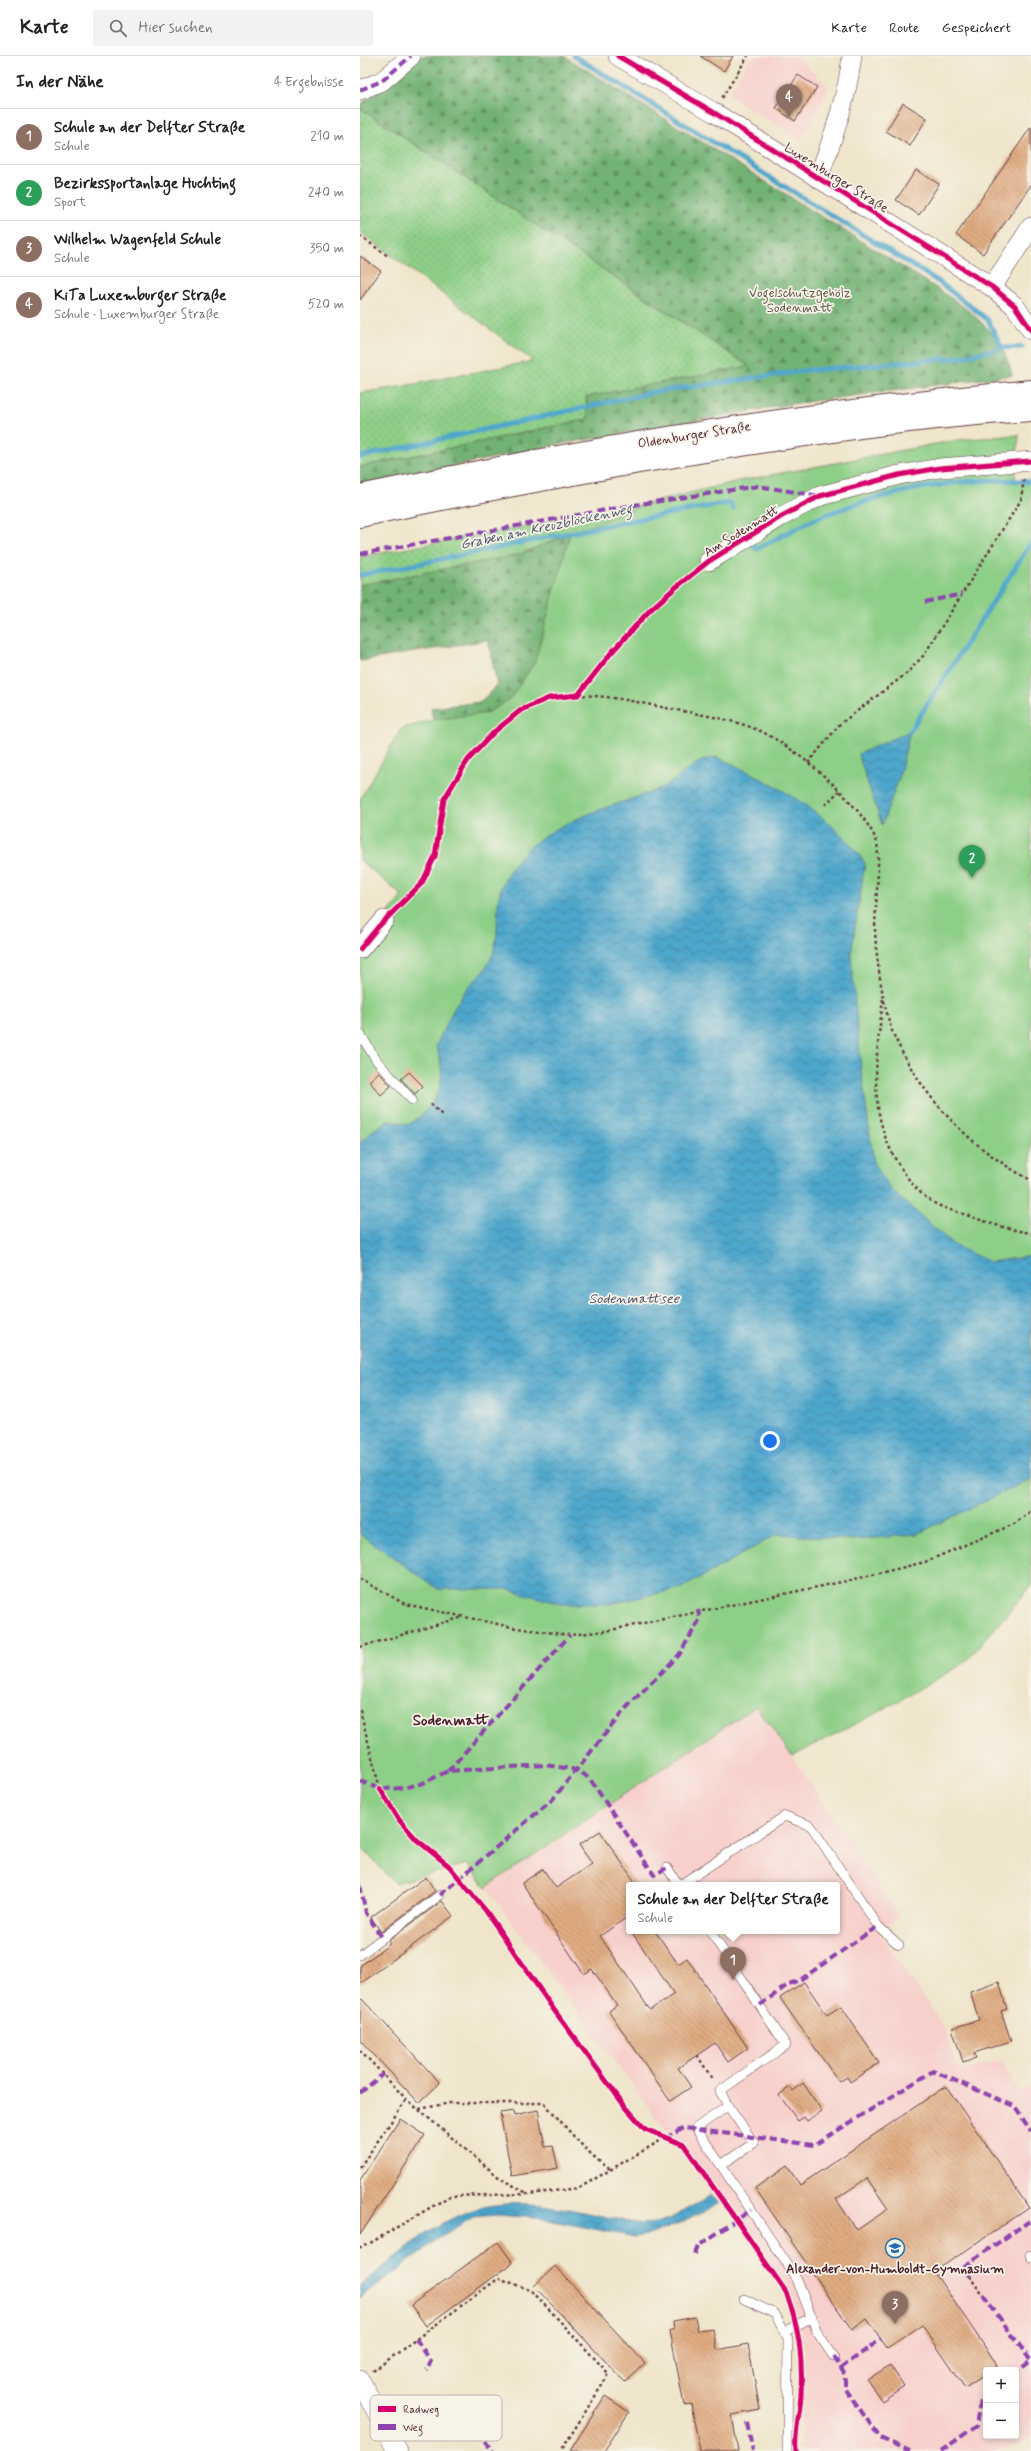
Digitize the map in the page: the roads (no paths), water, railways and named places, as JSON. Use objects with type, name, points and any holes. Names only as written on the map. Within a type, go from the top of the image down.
[{"type":"highway","name":"Oldenburger Straße","points":[[360,496],[474,471],[707,430],[938,399],[1026,401]]},
{"type":"highway","points":[[360,516],[724,448],[963,414],[1026,401]]},
{"type":"street","points":[[360,90],[382,81],[411,56]]},
{"type":"street","name":"Luxemburger Straße","points":[[618,56],[713,112],[992,287],[1015,306],[1031,330]]},
{"type":"street","points":[[818,178],[831,144],[850,76],[852,56]]},
{"type":"street","points":[[992,287],[1031,227]]},
{"type":"street","name":"Am Sodenmatt","points":[[709,561],[782,516],[820,496],[900,475],[940,468],[1031,461]]},
{"type":"street","points":[[360,949],[384,920]]},
{"type":"street","points":[[360,2380],[370,2399]]},
{"type":"street","points":[[392,2441],[397,2451]]},
{"type":"lane","points":[[360,1034],[377,1061],[412,1100]]},
{"type":"lane","points":[[685,1882],[785,1816],[811,1826],[878,1926],[899,1945]]},
{"type":"lane","points":[[667,1868],[678,1882]]},
{"type":"lane","points":[[360,1955],[440,1895]]},
{"type":"lane","points":[[712,1934],[786,2045],[720,2091],[728,2106],[754,2143],[721,2165]]},
{"type":"lane","points":[[728,2106],[696,2128],[797,2279],[817,2332],[834,2357]]},
{"type":"lane","points":[[744,2299],[775,2314],[788,2339],[787,2451]]},
{"type":"lane","points":[[784,2332],[812,2317]]},
{"type":"water","points":[[910,731],[899,778],[882,825],[858,754]]},
{"type":"water","name":"Sodenmattsee","points":[[717,757],[778,788],[818,814],[851,845],[865,863],[851,955],[861,1068],[874,1164],[892,1191],[954,1245],[990,1262],[1031,1256],[1031,1479],[917,1534],[854,1540],[778,1534],[682,1588],[610,1604],[561,1604],[507,1589],[438,1589],[360,1534],[360,1143],[372,1131],[389,1120],[408,1125],[427,1110],[433,1101],[441,1081],[440,1058],[436,1046],[457,1003],[489,962],[493,953],[497,934],[498,906],[501,888],[512,867],[527,849],[546,835],[567,824],[589,814],[657,790],[693,766],[708,759]]},
{"type":"water","points":[[711,2194],[719,2203],[707,2211],[654,2234],[635,2237],[538,2218],[497,2215],[473,2217],[445,2234],[360,2298],[360,2286],[403,2251],[418,2239],[450,2219],[467,2212],[484,2207],[499,2205],[530,2204],[649,2224],[677,2215]]},
{"type":"waterway","points":[[574,56],[939,282],[988,320],[1002,348]]},
{"type":"waterway","points":[[360,457],[654,392],[810,370],[957,358],[1002,348],[1022,347]]},
{"type":"waterway","name":"Graben am Kreuzblöckenweg","points":[[754,546],[757,549],[828,514],[876,498],[901,492],[954,483],[1006,480],[1031,482]]},
{"type":"waterway","name":"Graben am Kreuzblöckenweg","points":[[360,575],[684,511],[730,503],[733,509]]},
{"type":"waterway","points":[[910,731],[1031,543]]},
{"type":"place","name":"KiTa Luxemburger Straße","points":[[789,117]]},
{"type":"place","name":"Bezirkssportanlage Huchting","points":[[972,878]]},
{"type":"place","name":"Schule an der Delfter Straße","points":[[733,1980]]},
{"type":"place","name":"Alexander-von-Humboldt-Gymnasium","points":[[895,2248]]},
{"type":"place","name":"Wilhelm Wagenfeld Schule","points":[[895,2324]]},
{"type":"district","name":"Sodenmatt","points":[[451,1720]]},
{"type":"park label","name":"Vogelschutzgehölz Sodenmatt","points":[[800,300]]}]
